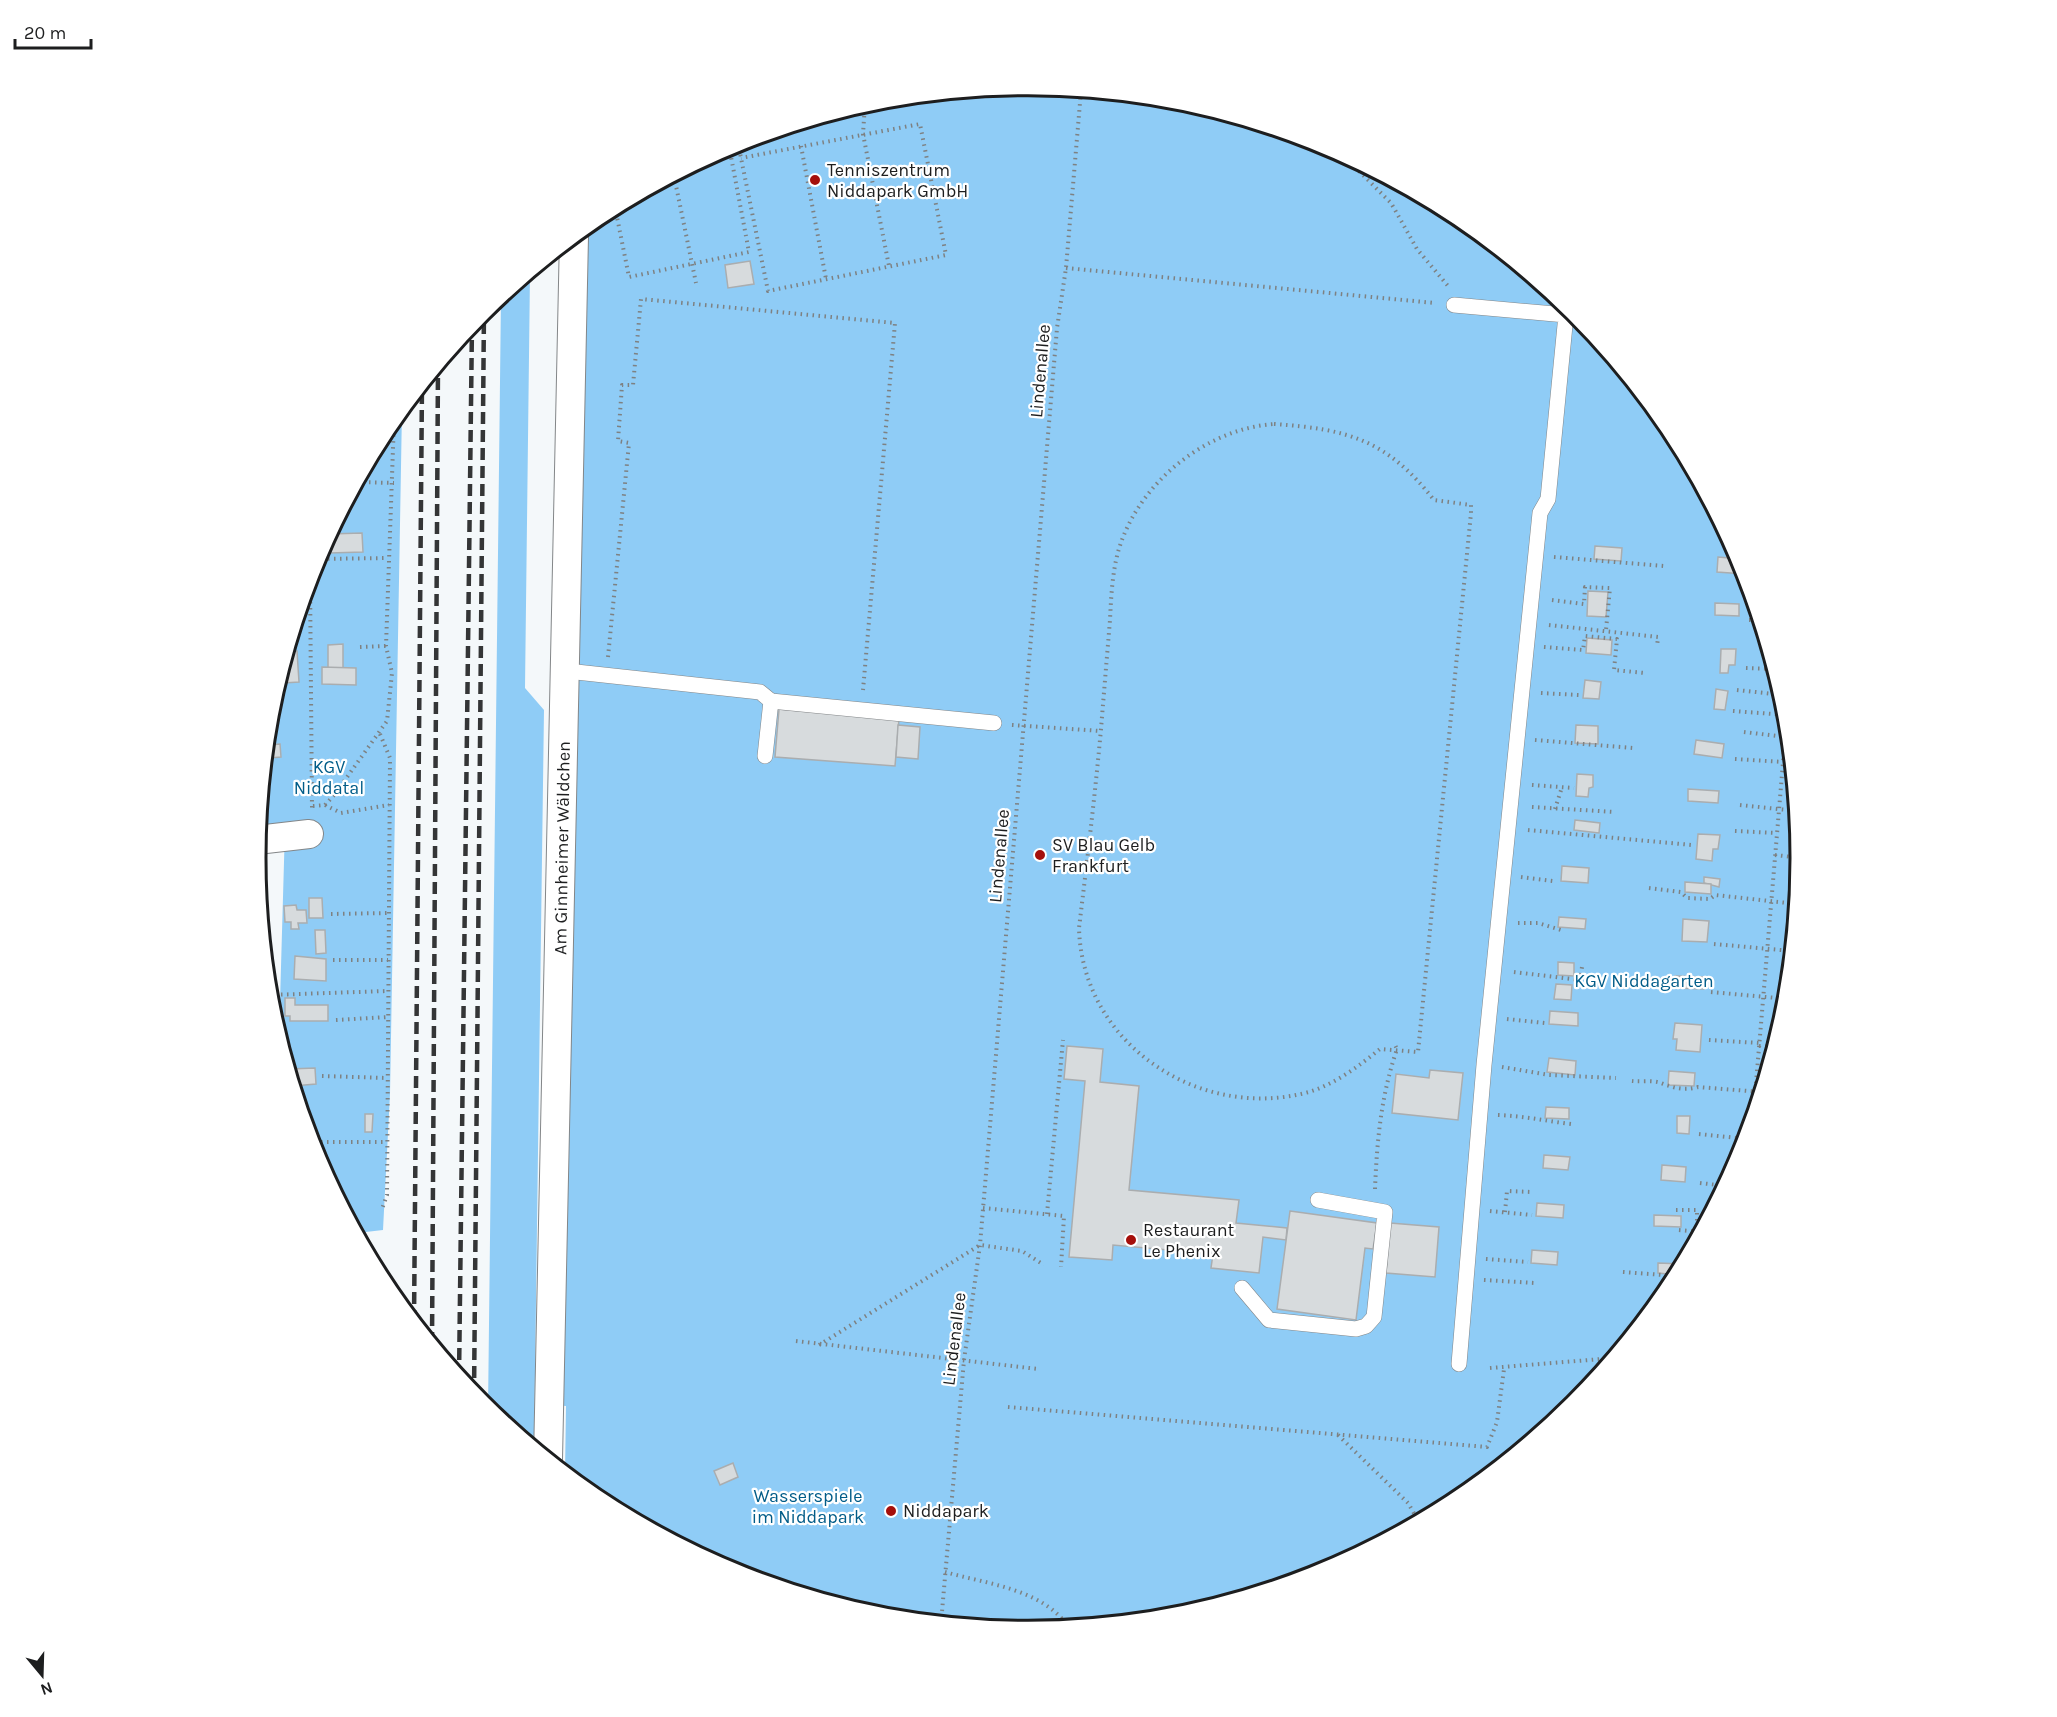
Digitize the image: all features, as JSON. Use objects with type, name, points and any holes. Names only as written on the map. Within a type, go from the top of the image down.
[{"type":"street","name":"Am Ginnheimer Wäldchen","points":[[548,1450],[567,671],[574,247]]},
{"type":"street","points":[[267,839],[309,834]]},
{"type":"lane","points":[[1459,305],[1563,315]]},
{"type":"lane","points":[[1459,1365],[1484,1065],[1530,598],[1540,513],[1548,499],[1566,317]]},
{"type":"lane","points":[[567,671],[606,675],[613,678],[760,692],[771,701],[861,712],[994,723]]},
{"type":"lane","points":[[765,756],[771,701]]},
{"type":"lane","points":[[1242,1288],[1269,1320],[1356,1329],[1366,1326],[1374,1317],[1385,1222],[1384,1212],[1374,1208],[1318,1200]]},
{"type":"path","name":"Lindenallee","points":[[942,1615],[964,1360],[980,1245],[1057,328],[1066,268],[1080,98]]},
{"type":"path","points":[[864,115],[863,134],[889,266]]},
{"type":"path","points":[[740,153],[741,158],[768,291],[945,255],[920,124],[741,158]]},
{"type":"path","points":[[801,146],[826,279]]},
{"type":"path","points":[[617,217],[629,277],[749,252],[731,157]]},
{"type":"path","points":[[1360,172],[1390,203],[1417,249],[1459,305]]},
{"type":"path","points":[[675,183],[696,283]]},
{"type":"path","points":[[1066,268],[1459,305]]},
{"type":"path","points":[[606,675],[629,442],[618,441],[622,385],[633,385],[641,299],[895,323],[861,712]]},
{"type":"path","points":[[1258,425],[1329,429],[1359,438],[1389,455],[1416,478],[1434,500],[1471,505],[1418,1052],[1396,1047],[1380,1049],[1350,1071],[1312,1091],[1264,1100],[1239,1098],[1186,1084],[1156,1068],[1135,1052],[1099,1006],[1087,976],[1080,948],[1079,928],[1101,732],[1117,555],[1133,517],[1144,499],[1185,458],[1225,437],[1258,425]]},
{"type":"path","points":[[325,805],[380,735],[387,721],[390,705],[392,673],[386,646],[388,558],[394,483],[392,439]]},
{"type":"path","points":[[365,482],[394,483]]},
{"type":"path","points":[[1535,555],[1664,566]]},
{"type":"path","points":[[327,560],[388,558]]},
{"type":"path","points":[[1530,598],[1584,603],[1585,587],[1611,588],[1606,630]]},
{"type":"path","points":[[309,834],[312,806],[310,602]]},
{"type":"path","points":[[1749,620],[1753,620]]},
{"type":"path","points":[[1528,624],[1658,637],[1657,647]]},
{"type":"path","points":[[1526,646],[1583,650],[1585,636],[1617,639],[1614,670],[1646,673]]},
{"type":"path","points":[[360,647],[386,646]]},
{"type":"path","points":[[1746,668],[1767,669]]},
{"type":"path","points":[[1737,690],[1772,693]]},
{"type":"path","points":[[1521,692],[1579,695]]},
{"type":"path","points":[[1733,711],[1777,714]]},
{"type":"path","points":[[994,723],[1101,732]]},
{"type":"path","points":[[1744,732],[1780,736]]},
{"type":"path","points":[[380,735],[390,758],[387,1195],[382,1209]]},
{"type":"path","points":[[1517,740],[1570,741],[1575,744],[1633,748]]},
{"type":"path","points":[[1755,1090],[1784,757]]},
{"type":"path","points":[[1735,759],[1783,762]]},
{"type":"path","points":[[1513,784],[1574,788]]},
{"type":"path","points":[[1555,809],[1562,787]]},
{"type":"path","points":[[312,806],[325,805],[341,813],[389,805]]},
{"type":"path","points":[[1740,805],[1789,811]]},
{"type":"path","points":[[1532,807],[1615,812]]},
{"type":"path","points":[[1509,828],[1692,844]]},
{"type":"path","points":[[1735,831],[1777,833]]},
{"type":"path","points":[[1775,855],[1791,857]]},
{"type":"path","points":[[1504,874],[1553,881]]},
{"type":"path","points":[[1648,888],[1681,892],[1687,898],[1710,898],[1714,895],[1789,903]]},
{"type":"path","points":[[331,914],[388,913]]},
{"type":"path","points":[[1499,922],[1538,923],[1561,930]]},
{"type":"path","points":[[1714,944],[1785,950]]},
{"type":"path","points":[[333,960],[387,960]]},
{"type":"path","points":[[1494,970],[1580,980],[1582,967]]},
{"type":"path","points":[[279,995],[387,991]]},
{"type":"path","points":[[1711,992],[1777,999]]},
{"type":"path","points":[[336,1020],[387,1017]]},
{"type":"path","points":[[1489,1017],[1545,1023]]},
{"type":"path","points":[[1047,1214],[1063,1040]]},
{"type":"path","points":[[1709,1040],[1767,1046]]},
{"type":"path","points":[[1374,1208],[1377,1132],[1384,1086],[1396,1047]]},
{"type":"path","points":[[1484,1065],[1549,1075],[1616,1078]]},
{"type":"path","points":[[322,1076],[387,1078]]},
{"type":"path","points":[[1632,1081],[1661,1083],[1666,1087],[1689,1090],[1698,1087],[1755,1092]]},
{"type":"path","points":[[1480,1114],[1537,1117],[1544,1121],[1571,1124]]},
{"type":"path","points":[[1699,1134],[1738,1138]]},
{"type":"path","points":[[321,1142],[386,1142]]},
{"type":"path","points":[[1700,1183],[1717,1185]]},
{"type":"path","points":[[1505,1212],[1507,1191],[1532,1192]]},
{"type":"path","points":[[982,1208],[1064,1216],[1061,1267]]},
{"type":"path","points":[[1471,1210],[1532,1215]]},
{"type":"path","points":[[1676,1210],[1697,1210],[1698,1223]]},
{"type":"path","points":[[1679,1230],[1693,1231]]},
{"type":"path","points":[[819,1345],[980,1245],[1022,1251],[1044,1265]]},
{"type":"path","points":[[1467,1257],[1527,1262]]},
{"type":"path","points":[[1623,1272],[1666,1275]]},
{"type":"path","points":[[1465,1278],[1535,1283]]},
{"type":"path","points":[[796,1341],[1038,1369]]},
{"type":"path","points":[[1490,1368],[1504,1369],[1604,1359]]},
{"type":"path","points":[[1008,1407],[1487,1447],[1497,1422],[1504,1369]]},
{"type":"path","points":[[1337,1434],[1408,1503],[1415,1516]]},
{"type":"path","points":[[945,1572],[1035,1598],[1063,1620]]},
{"type":"green space","name":"SV Blau Gelb Frankfurt","points":[[1028,96],[1078,98],[1128,103],[1226,122],[1274,136],[1320,154],[1410,198],[1493,254],[1531,285],[1568,319],[1633,394],[1689,477],[1712,521],[1751,613],[1765,661],[1784,759],[1789,809],[1791,858],[1784,958],[1765,1056],[1751,1104],[1733,1150],[1689,1240],[1633,1323],[1602,1361],[1568,1398],[1493,1463],[1410,1519],[1366,1542],[1274,1581],[1226,1595],[1128,1614],[1078,1619],[1028,1621],[979,1619],[880,1606],[783,1581],[737,1563],[647,1519],[565,1464],[566,1406],[553,1405],[578,244],[647,198],[737,154],[783,136],[831,122],[929,103]]},
{"type":"green space","points":[[530,282],[525,688],[544,710],[534,1439],[488,1397],[501,308]]},
{"type":"green space","name":"KGV Niddatal","points":[[402,425],[390,1094],[383,1230],[364,1232],[324,1150],[306,1104],[292,1056],[280,1001],[285,827],[267,828],[273,759],[292,661],[306,613],[345,521],[368,477]]},
{"type":"building","points":[[750,261],[754,284],[728,288],[725,265]]},
{"type":"building","points":[[362,533],[363,552],[330,553],[339,534]]},
{"type":"building","points":[[1595,546],[1622,548],[1621,561],[1594,559]]},
{"type":"building","points":[[1718,557],[1729,558],[1735,573],[1717,572]]},
{"type":"building","points":[[1588,591],[1608,592],[1606,617],[1587,616]]},
{"type":"building","points":[[1715,603],[1739,604],[1739,616],[1715,615]]},
{"type":"building","points":[[1587,638],[1612,640],[1611,655],[1586,653]]},
{"type":"building","points":[[343,644],[343,668],[328,668],[328,645]]},
{"type":"building","points":[[1721,649],[1736,649],[1735,665],[1729,665],[1728,673],[1720,673]]},
{"type":"building","points":[[295,651],[297,651],[299,682],[287,683],[292,661]]},
{"type":"building","points":[[322,667],[356,668],[356,685],[322,684]]},
{"type":"building","points":[[1585,680],[1601,682],[1599,699],[1583,698]]},
{"type":"building","points":[[1716,689],[1728,691],[1725,710],[1714,709]]},
{"type":"building","points":[[779,709],[899,719],[895,766],[775,757]]},
{"type":"building","points":[[898,725],[920,727],[918,759],[896,757]]},
{"type":"building","points":[[1576,725],[1598,726],[1598,744],[1575,743]]},
{"type":"building","points":[[1696,740],[1724,744],[1722,758],[1694,754]]},
{"type":"building","points":[[275,744],[280,744],[281,757],[273,758]]},
{"type":"building","points":[[1577,774],[1593,775],[1593,787],[1589,788],[1588,797],[1576,796]]},
{"type":"building","points":[[1688,789],[1719,791],[1718,803],[1688,801]]},
{"type":"building","points":[[1575,820],[1600,823],[1599,833],[1574,830]]},
{"type":"building","points":[[1698,834],[1720,835],[1718,849],[1713,849],[1712,861],[1696,859]]},
{"type":"building","points":[[1562,866],[1589,868],[1588,883],[1561,881]]},
{"type":"building","points":[[1704,877],[1720,879],[1719,887],[1704,883]]},
{"type":"building","points":[[1685,882],[1711,884],[1711,894],[1685,892]]},
{"type":"building","points":[[309,898],[322,898],[323,918],[309,918]]},
{"type":"building","points":[[296,905],[297,910],[306,910],[307,923],[298,923],[299,929],[291,929],[291,922],[285,922],[284,906]]},
{"type":"building","points":[[1559,917],[1586,919],[1585,929],[1558,927]]},
{"type":"building","points":[[1683,919],[1709,921],[1707,942],[1682,941]]},
{"type":"building","points":[[315,930],[325,930],[326,953],[316,954]]},
{"type":"building","points":[[295,956],[326,959],[326,981],[294,979]]},
{"type":"building","points":[[1558,962],[1574,963],[1574,976],[1558,975]]},
{"type":"building","points":[[1675,976],[1704,977],[1704,989],[1675,988]]},
{"type":"building","points":[[1556,984],[1572,985],[1571,1000],[1554,999]]},
{"type":"building","points":[[285,998],[295,998],[295,1005],[328,1005],[328,1021],[290,1021],[290,1016],[285,1016]]},
{"type":"building","points":[[1550,1011],[1578,1013],[1578,1026],[1549,1024]]},
{"type":"building","points":[[1675,1023],[1702,1025],[1700,1052],[1676,1050],[1677,1039],[1673,1039]]},
{"type":"building","points":[[1067,1046],[1103,1049],[1100,1082],[1139,1086],[1129,1190],[1239,1200],[1236,1223],[1287,1228],[1286,1240],[1263,1237],[1259,1273],[1211,1268],[1213,1254],[1113,1245],[1112,1260],[1069,1257],[1085,1081],[1064,1079]]},
{"type":"building","points":[[1549,1058],[1576,1061],[1575,1075],[1547,1072]]},
{"type":"building","points":[[315,1068],[316,1084],[301,1085],[296,1069]]},
{"type":"building","points":[[1430,1070],[1463,1073],[1458,1120],[1392,1113],[1396,1074],[1429,1078]]},
{"type":"building","points":[[1669,1071],[1695,1073],[1694,1086],[1668,1085]]},
{"type":"building","points":[[1546,1107],[1569,1108],[1569,1119],[1545,1118]]},
{"type":"building","points":[[365,1114],[373,1114],[372,1132],[365,1132]]},
{"type":"building","points":[[1677,1116],[1690,1116],[1689,1134],[1677,1133]]},
{"type":"building","points":[[1544,1155],[1570,1157],[1568,1170],[1543,1168]]},
{"type":"building","points":[[1662,1165],[1686,1167],[1685,1182],[1661,1180]]},
{"type":"building","points":[[1537,1203],[1564,1205],[1563,1218],[1536,1216]]},
{"type":"building","points":[[1290,1211],[1377,1223],[1373,1249],[1365,1248],[1356,1320],[1277,1309]]},
{"type":"building","points":[[1654,1215],[1681,1216],[1681,1227],[1654,1226]]},
{"type":"building","points":[[1390,1223],[1439,1227],[1435,1277],[1386,1273]]},
{"type":"building","points":[[1532,1250],[1558,1252],[1557,1265],[1531,1263]]},
{"type":"building","points":[[1658,1263],[1674,1264],[1667,1274],[1658,1273]]},
{"type":"building","points":[[733,1463],[738,1477],[720,1485],[714,1471]]},
{"type":"railway","points":[[474,1382],[484,325]]},
{"type":"railway","points":[[459,1366],[472,338]]},
{"type":"railway","points":[[432,1333],[438,377]]},
{"type":"railway","points":[[414,1309],[422,397]]},
{"type":"place","name":"Tenniszentrum Niddapark GmbH","points":[[815,180]]},
{"type":"place","name":"SV Blau Gelb Frankfurt","points":[[1040,855]]},
{"type":"place","name":"Restaurant Le Phenix","points":[[1131,1240]]},
{"type":"place","name":"Niddapark","points":[[891,1511]]},
{"type":"park label","name":"KGV Niddagarten","points":[[1644,981]]},
{"type":"park label","name":"Wasserspiele im Niddapark","points":[[808,1506]]}]
